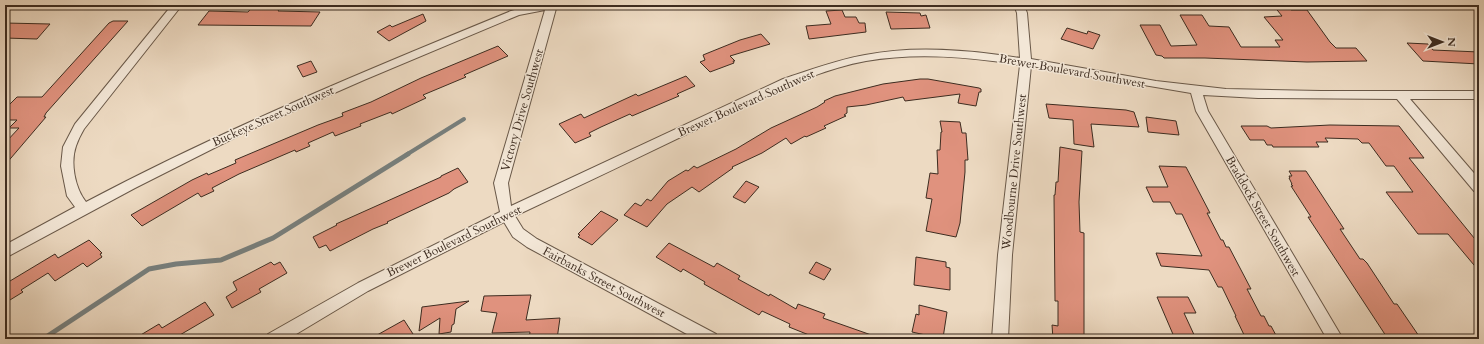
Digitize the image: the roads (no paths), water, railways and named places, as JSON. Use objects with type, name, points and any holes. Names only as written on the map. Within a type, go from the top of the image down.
[{"type":"street","points":[[83,208],[74,196],[67,166],[69,147],[79,127],[177,5]]},
{"type":"street","name":"Woodbourne Drive Southwest","points":[[1000,339],[1005,254],[1026,63],[1022,13],[1019,5]]},
{"type":"street","name":"Buckeye Street Southwest","points":[[5,252],[83,208],[207,146],[317,96],[515,13],[533,8],[552,6]]},
{"type":"street","name":"Victory Drive Southwest","points":[[507,214],[502,199],[500,183],[552,6]]},
{"type":"street","name":"Brewer Boulevard Southwest","points":[[274,339],[363,286],[507,214],[787,82],[832,65],[877,56],[924,52],[973,55],[1150,84],[1196,90],[1256,94],[1479,96]]},
{"type":"street","name":"Braddock Street Southwest","points":[[1196,90],[1202,111],[1335,339]]},
{"type":"street","points":[[1400,95],[1479,188]]},
{"type":"street","name":"Fairbanks Street Southwest","points":[[507,214],[517,232],[532,243],[710,339]]},
{"type":"waterway","points":[[406,155],[464,119]]},
{"type":"waterway","points":[[43,339],[149,269],[176,264],[221,260],[273,238],[408,154]]}]
